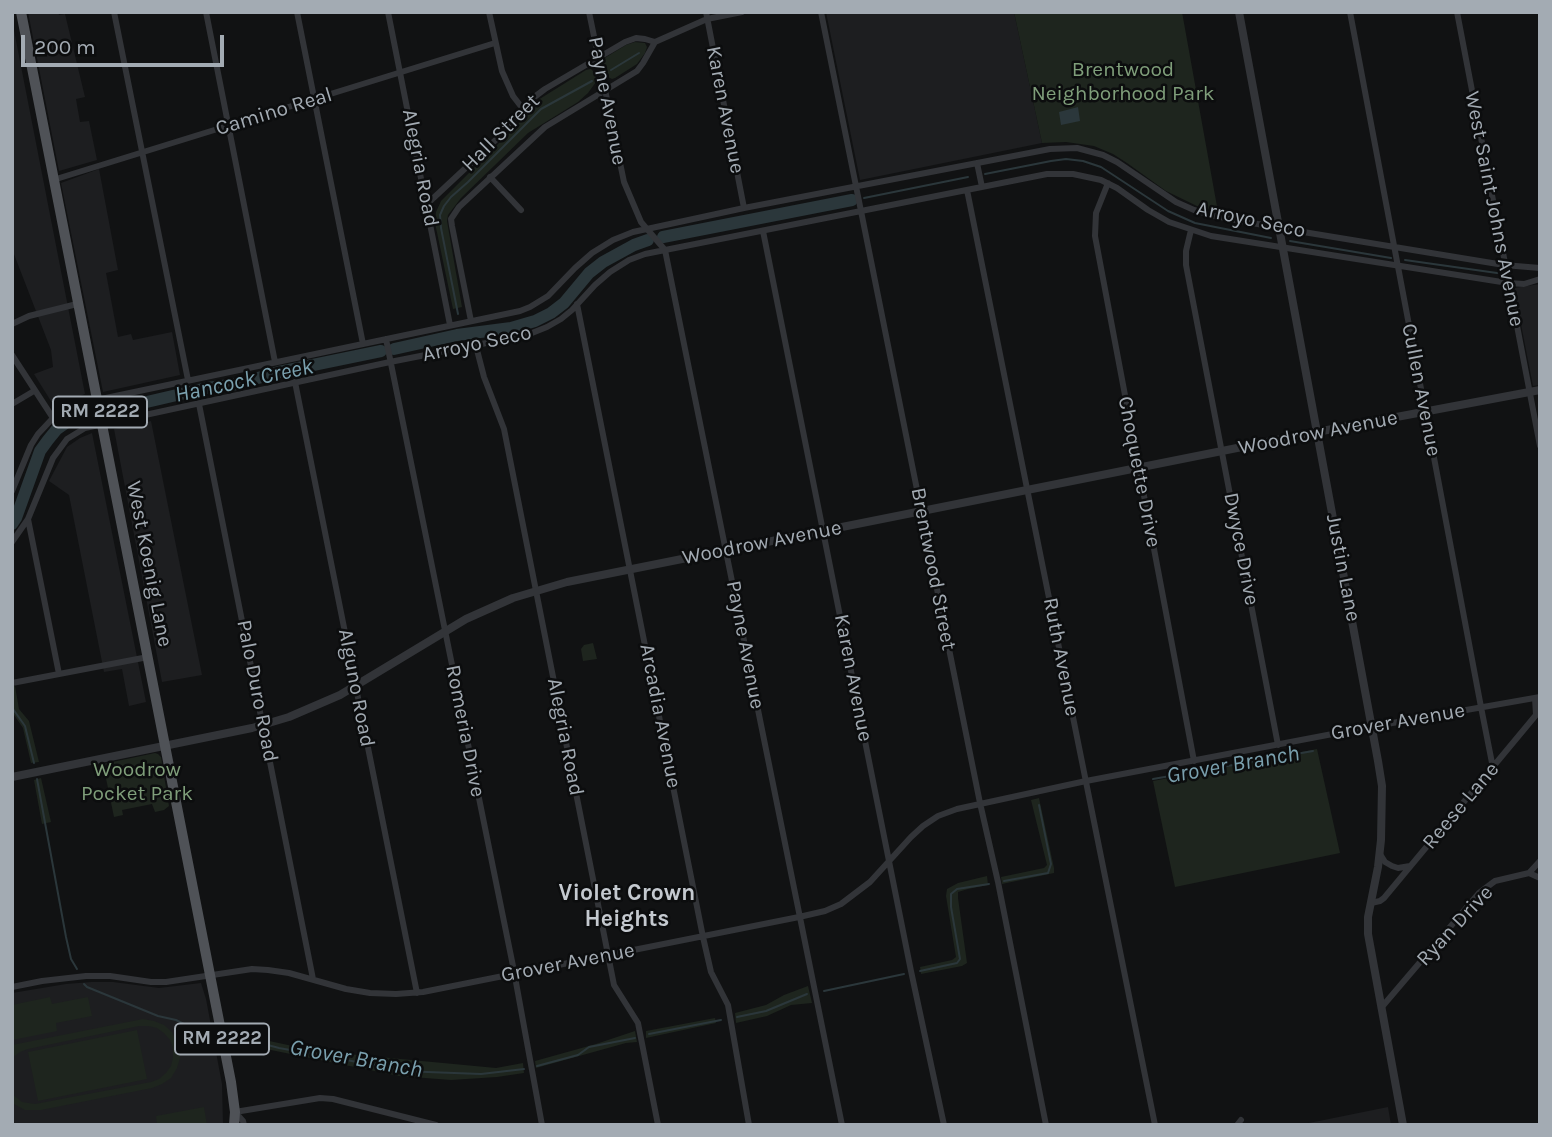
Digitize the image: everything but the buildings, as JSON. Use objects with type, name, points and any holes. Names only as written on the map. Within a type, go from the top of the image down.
[{"type":"main road","name":"West Koenig Lane","points":[[20,12],[231,1082],[234,1125]]},
{"type":"street","points":[[114,12],[188,380]]},
{"type":"street","points":[[206,12],[275,362]]},
{"type":"street","points":[[297,12],[363,344]]},
{"type":"street","name":"Alegria Road","points":[[388,12],[450,325]]},
{"type":"street","points":[[489,12],[502,71],[513,96],[523,109]]},
{"type":"street","name":"Payne Avenue","points":[[589,12],[624,181],[641,222],[665,250],[842,1125]]},
{"type":"street","points":[[471,321],[451,219],[458,207],[545,127],[636,71],[655,42],[706,16],[742,12]]},
{"type":"street","name":"Brentwood Street","points":[[821,12],[1046,1125]]},
{"type":"street","name":"Justin Lane","points":[[1239,12],[1382,786],[1380,854],[1368,917],[1368,933],[1403,1125]]},
{"type":"street","name":"Cullen Avenue","points":[[1350,12],[1493,768]]},
{"type":"street","name":"West Saint Johns Avenue","points":[[1457,12],[1540,446]]},
{"type":"street","name":"Karen Avenue","points":[[706,16],[744,208]]},
{"type":"street","name":"Hall Street","points":[[427,204],[501,135],[545,89],[625,42],[636,38],[655,42]]},
{"type":"street","name":"Camino Real","points":[[53,180],[495,43]]},
{"type":"street","name":"Arroyo Seco","points":[[12,491],[37,434],[53,418],[72,406],[520,311],[553,292],[592,253],[623,235],[744,208],[1050,149],[1068,147],[1103,155],[1118,162],[1168,197],[1214,216],[1504,265],[1540,268]]},
{"type":"street","points":[[977,163],[982,187]]},
{"type":"street","name":"Arroyo Seco","points":[[12,542],[28,519],[60,447],[85,428],[534,333],[554,323],[600,280],[637,256],[1058,173],[1083,175],[1108,183],[1158,216],[1191,230],[1220,238],[1508,283],[1524,284],[1540,279]]},
{"type":"street","points":[[490,177],[521,210]]},
{"type":"street","name":"Choquette Drive","points":[[1108,183],[1096,213],[1095,236],[1194,761]]},
{"type":"street","name":"Ruth Avenue","points":[[967,190],[1155,1125]]},
{"type":"street","name":"Karen Avenue","points":[[763,230],[944,1125]]},
{"type":"street","name":"Dwyce Drive","points":[[1191,230],[1186,265],[1278,745]]},
{"type":"street","points":[[12,324],[29,316],[77,304]]},
{"type":"street","name":"Arcadia Avenue","points":[[577,304],[711,972],[728,1005],[749,1125]]},
{"type":"street","name":"Romeria Drive","points":[[386,339],[542,1125]]},
{"type":"street","name":"Alegria Road","points":[[476,346],[484,377],[504,429],[614,985],[638,1023],[658,1125]]},
{"type":"street","points":[[12,355],[53,418]]},
{"type":"street","name":"Alguno Road","points":[[295,383],[417,993]]},
{"type":"street","name":"Woodrow Avenue","points":[[12,777],[264,725],[313,707],[356,686],[445,630],[490,608],[567,582],[1540,390]]},
{"type":"street","points":[[12,404],[34,391]]},
{"type":"street","name":"Palo Duro Road","points":[[200,404],[313,979]]},
{"type":"street","points":[[28,519],[59,674]]},
{"type":"street","points":[[12,683],[148,657]]},
{"type":"street","name":"Grover Avenue","points":[[12,987],[86,976],[159,982],[260,969],[370,993],[417,993],[825,911],[841,904],[870,882],[911,837],[938,816],[957,809],[1086,781],[1372,726],[1537,698]]},
{"type":"street","name":"Reese Lane","points":[[1371,904],[1380,901],[1536,715],[1537,698]]},
{"type":"street","points":[[1380,854],[1385,862],[1392,866],[1398,868],[1411,865]]},
{"type":"street","points":[[1540,861],[1529,873],[1540,878]]},
{"type":"street","name":"Ryan Drive","points":[[1381,1008],[1479,893],[1495,881],[1529,873]]},
{"type":"street","points":[[235,1112],[320,1098],[435,1124]]},
{"type":"street","points":[[235,1112],[244,1125]]},
{"type":"shaded area","points":[[28,12],[65,14],[85,97],[76,99],[80,122],[89,121],[97,160],[59,171]]},
{"type":"shaded area","points":[[826,12],[1014,12],[1042,143],[860,180]]},
{"type":"shaded area","points":[[12,20],[85,394],[54,406],[34,374],[53,367],[51,350],[12,249]]},
{"type":"shaded area","points":[[1078,107],[1080,121],[1061,125],[1059,112]]},
{"type":"shaded area","points":[[99,169],[118,270],[106,273],[118,337],[131,334],[133,340],[172,332],[180,375],[103,392],[61,183]]},
{"type":"shaded area","points":[[1540,284],[1540,385],[1533,386],[1514,288]]},
{"type":"shaded area","points":[[151,421],[202,675],[162,682],[114,429]]},
{"type":"shaded area","points":[[92,433],[146,702],[129,706],[122,669],[104,672],[69,495],[49,481],[67,447]]},
{"type":"shaded area","points":[[91,982],[159,988],[201,983],[222,1084],[223,1125],[12,1125],[12,993]]},
{"type":"shaded area","points":[[1388,1107],[1391,1125],[1298,1125],[1319,1121]]},
{"type":"green space","name":"Brentwood Neighborhood Park","points":[[1014,12],[1182,12],[1218,212],[1199,207],[1166,191],[1113,154],[1094,146],[1066,142],[1042,143]]},
{"type":"green space","points":[[635,42],[645,43],[647,47],[637,64],[615,78],[608,77],[603,59]]},
{"type":"green space","points":[[591,69],[596,74],[596,82],[588,93],[528,133],[461,198],[448,215],[462,307],[453,309],[435,223],[441,201],[518,124],[538,100]]},
{"type":"green space","points":[[593,643],[597,659],[583,661],[581,649],[584,645]]},
{"type":"green space","points":[[15,686],[19,709],[29,721],[39,762],[31,763],[23,728],[12,712],[12,687]]},
{"type":"green space","points":[[1317,749],[1340,853],[1175,887],[1153,781]]},
{"type":"green space","name":"Woodrow Pocket Park","points":[[155,753],[161,757],[169,806],[155,812],[152,804],[122,810],[123,815],[114,817],[103,764]]},
{"type":"green space","points":[[41,778],[51,822],[42,824],[34,780]]},
{"type":"green space","points":[[1039,798],[1054,873],[1002,884],[1001,877],[1044,868],[1047,865],[1031,800]]},
{"type":"green space","points":[[987,876],[988,885],[958,892],[967,963],[921,974],[920,967],[956,957],[947,889],[958,883]]},
{"type":"green space","points":[[808,986],[812,1003],[791,1005],[767,1016],[736,1023],[735,1013],[766,1005]]},
{"type":"green space","points":[[50,997],[52,1004],[88,997],[92,1016],[56,1023],[57,1031],[12,1040],[12,1005]]},
{"type":"green space","points":[[715,1018],[716,1023],[646,1038],[646,1031]]},
{"type":"green space","points":[[143,1019],[164,1025],[172,1032],[179,1047],[177,1068],[171,1078],[162,1084],[41,1110],[25,1110],[12,1103],[12,1094],[22,1102],[35,1104],[159,1079],[171,1066],[173,1048],[164,1033],[148,1026],[28,1049],[12,1058],[12,1045]]},
{"type":"green space","points":[[137,1030],[147,1079],[38,1101],[28,1052]]},
{"type":"green space","points":[[635,1031],[637,1042],[536,1068],[535,1061]]},
{"type":"green space","points":[[232,1033],[316,1051],[496,1068],[523,1063],[524,1073],[451,1080],[399,1076],[266,1049],[233,1039]]},
{"type":"green space","points":[[204,1107],[207,1125],[157,1125],[156,1116]]},
{"type":"waterway","points":[[611,70],[639,53]]},
{"type":"waterway","points":[[458,314],[441,228],[440,215],[444,206],[541,109],[592,81]]},
{"type":"waterway","name":"Hancock Creek","points":[[985,174],[1066,159],[1083,161],[1101,167],[1168,211],[1195,223],[1271,238]]},
{"type":"waterway","name":"Hancock Creek","points":[[864,198],[968,177]]},
{"type":"waterway","name":"Hancock Creek","points":[[663,237],[852,200]]},
{"type":"waterway","name":"Hancock Creek","points":[[394,349],[457,335],[511,328],[535,321],[564,303],[589,273],[603,262],[648,240]]},
{"type":"waterway","name":"Hancock Creek","points":[[1290,241],[1391,258]]},
{"type":"waterway","name":"Hancock Creek","points":[[1405,260],[1497,273]]},
{"type":"waterway","name":"Hancock Creek","points":[[457,335],[458,331]]},
{"type":"waterway","name":"Hancock Creek","points":[[108,411],[381,351]]},
{"type":"waterway","name":"Hancock Creek","points":[[12,524],[40,451],[57,429],[74,417],[91,414]]},
{"type":"waterway","name":"Grover Branch","points":[[12,703],[25,726],[34,763]]},
{"type":"waterway","name":"Grover Branch","points":[[1153,779],[1313,751]]},
{"type":"waterway","name":"Grover Branch","points":[[37,779],[66,937],[71,959],[77,969]]},
{"type":"waterway","name":"Grover Branch","points":[[1004,881],[1048,873],[1051,864],[1039,805]]},
{"type":"waterway","name":"Grover Branch","points":[[920,971],[957,963],[960,959],[951,894],[957,889],[989,884]]},
{"type":"waterway","name":"Grover Branch","points":[[824,991],[904,974]]},
{"type":"waterway","name":"Grover Branch","points":[[84,984],[213,1036]]},
{"type":"waterway","name":"Grover Branch","points":[[737,1017],[766,1011],[807,994]]},
{"type":"waterway","name":"Grover Branch","points":[[649,1034],[721,1020]]},
{"type":"waterway","name":"Grover Branch","points":[[230,1035],[279,1048],[401,1071],[481,1074],[524,1069]]},
{"type":"waterway","name":"Grover Branch","points":[[537,1066],[578,1055],[589,1047],[635,1038]]},
{"type":"district","name":"Violet Crown Heights","points":[[627,906]]}]
